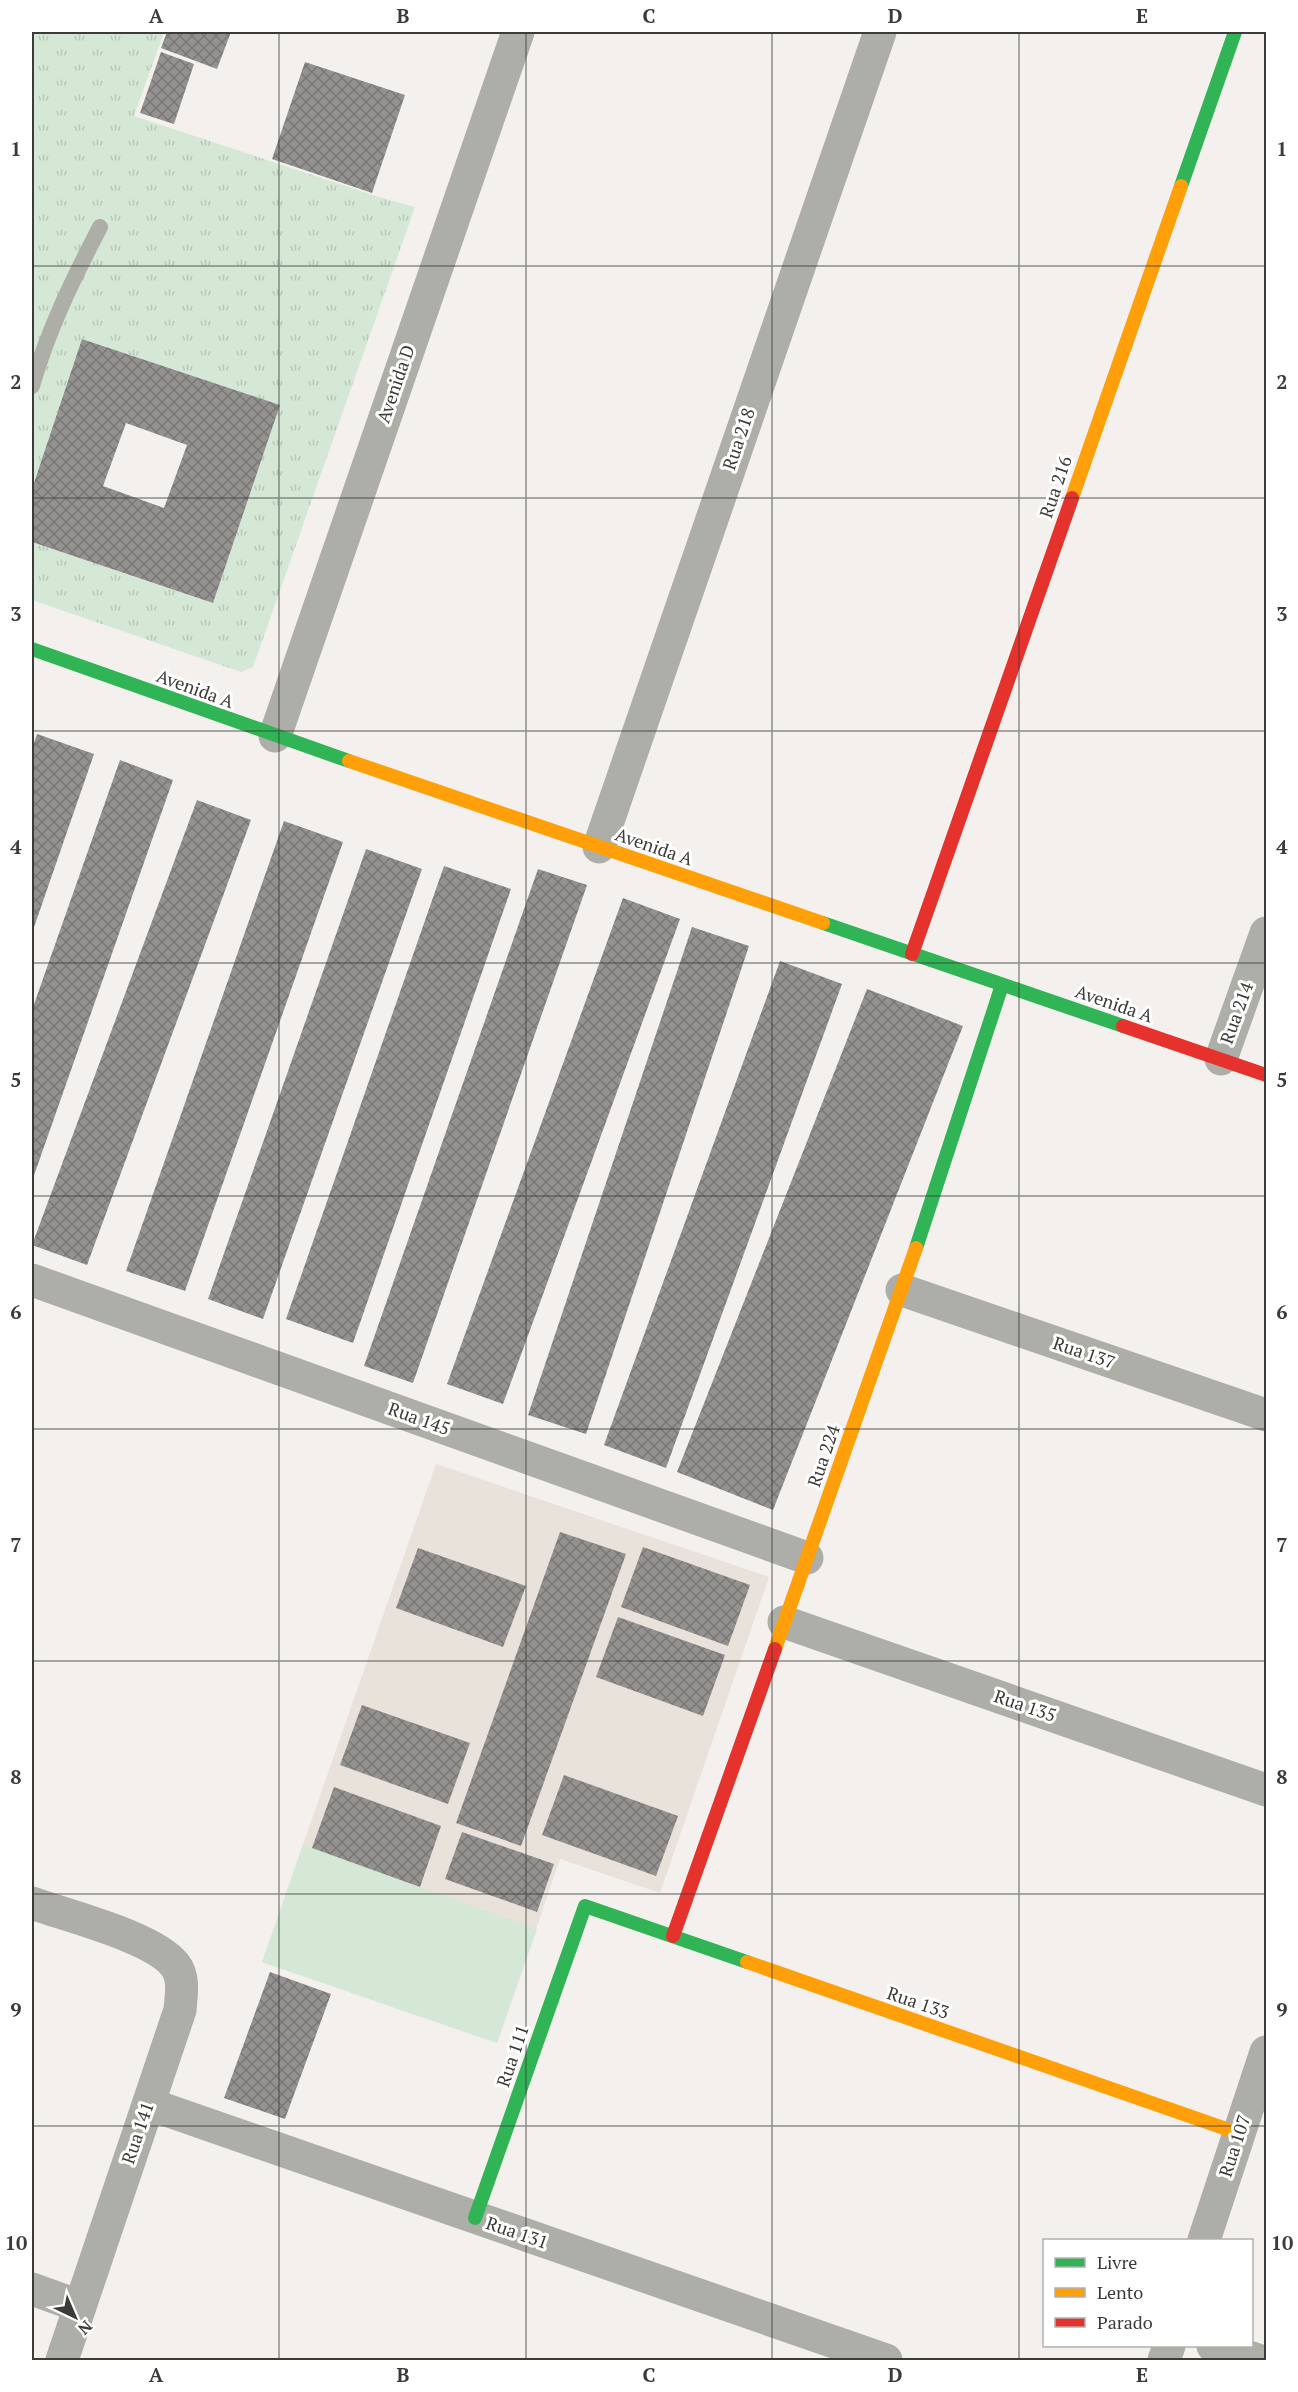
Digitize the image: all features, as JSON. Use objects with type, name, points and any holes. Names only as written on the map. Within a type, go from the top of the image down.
[{"type":"street","name":"Avenida D","points":[[275,736],[518,32]]},
{"type":"street","name":"Rua 218","points":[[599,847],[880,32]]},
{"type":"street","name":"Rua 216","points":[[912,954],[1235,32]]},
{"type":"street","name":"Avenida A","points":[[32,649],[275,736],[1266,1075]]},
{"type":"street","name":"Rua 214","points":[[1221,1059],[1266,933]]},
{"type":"street","name":"Rua 224","points":[[673,1936],[902,1290],[1002,985]]},
{"type":"street","name":"Rua 145","points":[[32,1280],[807,1558]]},
{"type":"street","name":"Rua 137","points":[[902,1290],[1266,1415]]},
{"type":"street","name":"Rua 135","points":[[784,1622],[1266,1790]]},
{"type":"street","name":"Rua 141","points":[[32,1904],[121,1934],[161,1952],[177,1967],[183,1986],[180,2010],[62,2361]]},
{"type":"street","name":"Rua 133","points":[[585,1906],[1238,2133]]},
{"type":"street","name":"Rua 111","points":[[475,2218],[585,1906]]},
{"type":"street","name":"Rua 107","points":[[1205,2239],[1266,2052]]},
{"type":"street","name":"Rua 131","points":[[149,2104],[886,2361]]},
{"type":"street","points":[[32,2289],[79,2306]]},
{"type":"street","points":[[1216,2347],[1258,2361]]},
{"type":"lane","points":[[32,386],[40,357],[69,288],[100,227]]},
{"type":"shaded area","points":[[436,1464],[769,1577],[660,1893],[560,1859],[497,2043],[262,1962]]},
{"type":"green space","points":[[32,32],[164,32],[134,116],[415,207],[253,667],[241,672],[32,600],[32,542],[213,603],[280,405],[83,339],[32,489]]},
{"type":"green space","points":[[303,1845],[537,1929],[497,2043],[262,1962]]},
{"type":"building","points":[[167,32],[231,32],[217,69],[161,48]]},
{"type":"building","points":[[161,52],[194,64],[174,124],[140,113]]},
{"type":"building","points":[[305,62],[405,95],[372,193],[272,159]]},
{"type":"building","points":[[82,339],[280,405],[213,603],[32,542],[32,489]],"holes":[[[126,423],[187,445],[164,508],[103,486]]]},
{"type":"building","points":[[37,734],[94,754],[32,933],[32,749]]},
{"type":"building","points":[[120,760],[173,780],[32,1181],[32,1010]]},
{"type":"building","points":[[197,800],[251,820],[87,1265],[32,1245]]},
{"type":"building","points":[[284,821],[343,842],[185,1291],[126,1271]]},
{"type":"building","points":[[366,849],[422,869],[263,1319],[208,1299]]},
{"type":"building","points":[[444,866],[511,889],[353,1343],[286,1319]]},
{"type":"building","points":[[538,869],[587,885],[413,1383],[364,1366]]},
{"type":"building","points":[[623,898],[680,919],[503,1404],[447,1384]]},
{"type":"building","points":[[692,927],[749,946],[586,1434],[528,1415]]},
{"type":"building","points":[[780,961],[842,984],[666,1468],[604,1445]]},
{"type":"building","points":[[867,989],[963,1026],[773,1510],[677,1472]]},
{"type":"building","points":[[560,1532],[626,1554],[521,1846],[456,1823]]},
{"type":"building","points":[[643,1547],[750,1585],[728,1646],[621,1607]]},
{"type":"building","points":[[418,1548],[526,1586],[503,1647],[396,1608]]},
{"type":"building","points":[[618,1617],[725,1655],[703,1716],[596,1677]]},
{"type":"building","points":[[362,1705],[470,1743],[448,1804],[340,1765]]},
{"type":"building","points":[[564,1775],[678,1816],[656,1876],[542,1835]]},
{"type":"building","points":[[334,1787],[441,1826],[420,1887],[312,1848]]},
{"type":"building","points":[[462,1832],[554,1864],[537,1912],[445,1879]]},
{"type":"building","points":[[270,1972],[331,1994],[285,2119],[224,2098]]},
{"type":"traffic: fast","points":[[1181,186],[1235,32]]},
{"type":"traffic: fast","points":[[32,649],[349,761]]},
{"type":"traffic: fast","points":[[823,923],[1123,1026]]},
{"type":"traffic: fast","points":[[916,1248],[1002,985]]},
{"type":"traffic: fast","points":[[475,2218],[585,1906],[747,1962]]},
{"type":"traffic: slow","points":[[1072,498],[1181,186]]},
{"type":"traffic: slow","points":[[349,761],[823,923]]},
{"type":"traffic: slow","points":[[775,1649],[916,1248]]},
{"type":"traffic: slow","points":[[747,1962],[1238,2133]]},
{"type":"traffic: jam","points":[[912,954],[1072,498]]},
{"type":"traffic: jam","points":[[1123,1026],[1266,1075]]},
{"type":"traffic: jam","points":[[673,1936],[775,1649]]}]
